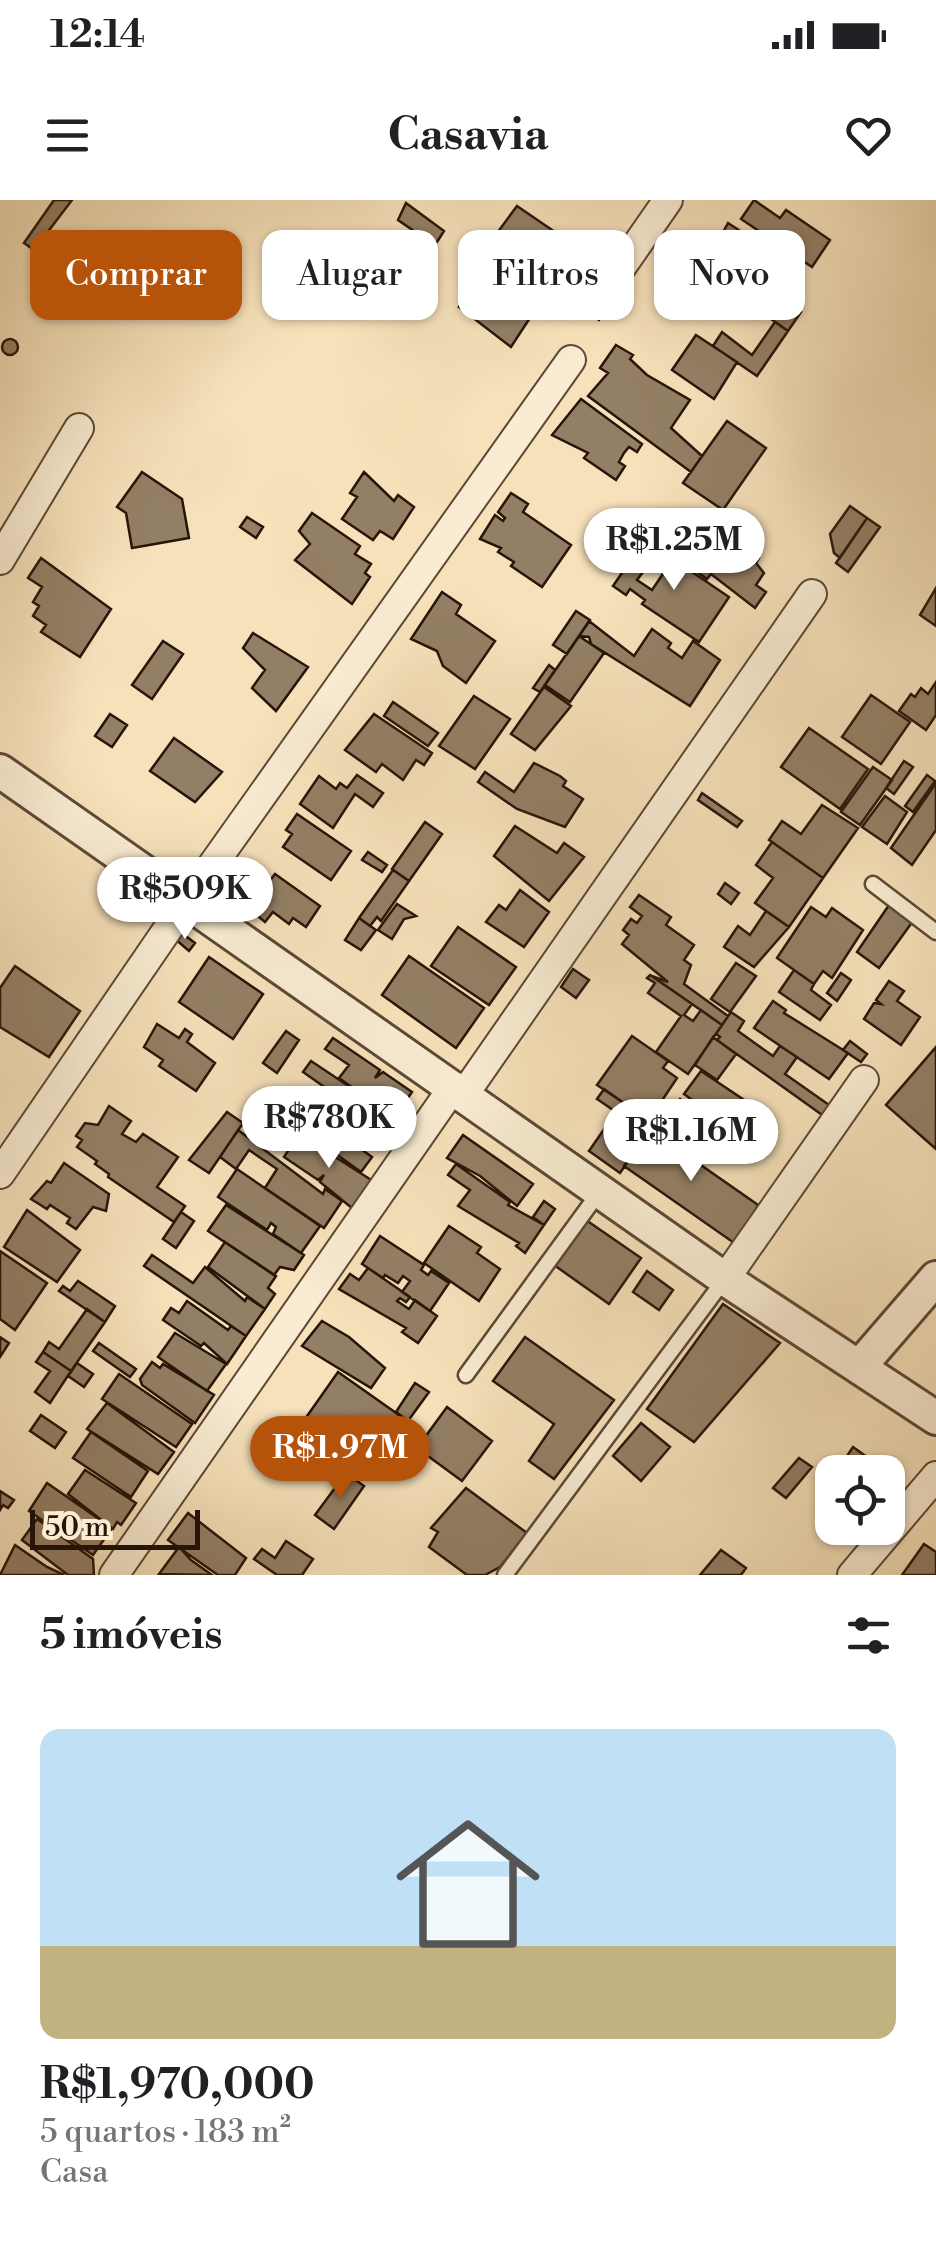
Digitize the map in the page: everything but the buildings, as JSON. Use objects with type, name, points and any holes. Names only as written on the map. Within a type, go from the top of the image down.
[{"type":"street","points":[[634,249],[668,200]]},
{"type":"street","points":[[0,1174],[187,901],[572,360]]},
{"type":"street","points":[[0,560],[79,428]]},
{"type":"street","points":[[114,1575],[812,594]]},
{"type":"street","points":[[0,771],[724,1279],[936,1418]]},
{"type":"street","points":[[724,1279],[864,1080]]},
{"type":"street","points":[[860,1366],[936,1278]]},
{"type":"street","points":[[852,1575],[936,1476]]},
{"type":"lane","points":[[873,884],[936,932]]},
{"type":"lane","points":[[466,1375],[600,1190]]},
{"type":"lane","points":[[509,1574],[724,1279]]}]
